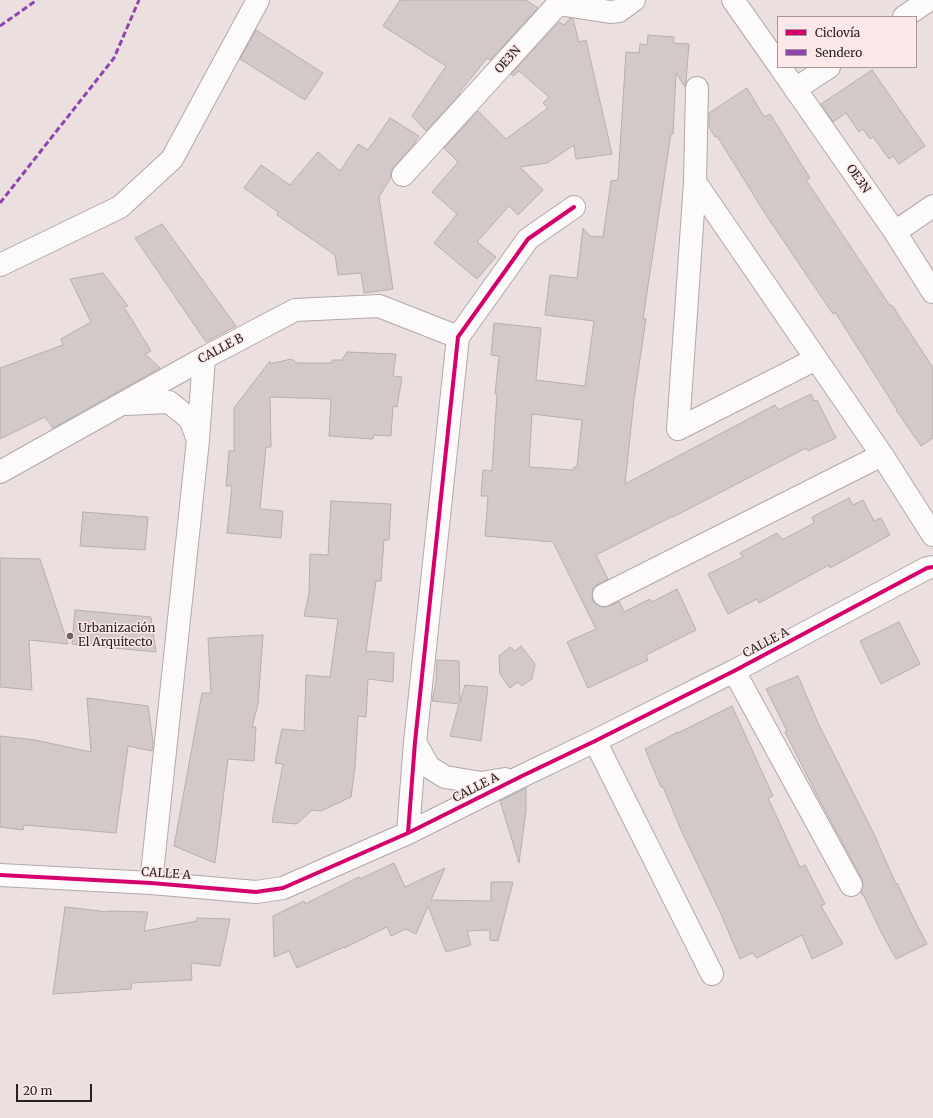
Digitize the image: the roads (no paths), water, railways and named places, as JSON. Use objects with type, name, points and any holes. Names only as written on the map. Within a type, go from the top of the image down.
[{"type":"street","points":[[0,265],[120,207],[172,159],[258,0]]},
{"type":"street","name":"OE3N","points":[[402,175],[558,4],[610,12],[619,11],[634,0]]},
{"type":"street","points":[[734,0],[777,63]]},
{"type":"street","points":[[905,16],[929,0]]},
{"type":"street","name":"OE3N","points":[[781,68],[895,232],[933,292]]},
{"type":"street","points":[[795,89],[827,68]]},
{"type":"street","points":[[697,88],[695,182],[678,429],[816,359]]},
{"type":"street","points":[[695,182],[882,455],[933,535]]},
{"type":"street","points":[[895,232],[933,206]]},
{"type":"street","points":[[408,833],[415,742],[458,337],[528,239],[574,207]]},
{"type":"street","name":"CALLE B","points":[[0,472],[204,358],[295,310],[379,306],[458,337]]},
{"type":"street","points":[[151,883],[198,440],[204,358]]},
{"type":"street","points":[[120,405],[169,402],[190,419],[198,440]]},
{"type":"street","points":[[604,594],[882,455]]},
{"type":"street","name":"CALLE A","points":[[0,875],[151,883],[256,892],[283,888],[408,833],[596,741],[734,671],[930,568]]},
{"type":"street","points":[[734,671],[851,884]]},
{"type":"street","points":[[596,741],[712,974]]},
{"type":"street","points":[[415,742],[429,767],[445,777],[482,783],[522,776]]},
{"type":"place","name":"Urbanización El Arquitecto","points":[[70,636]]}]
